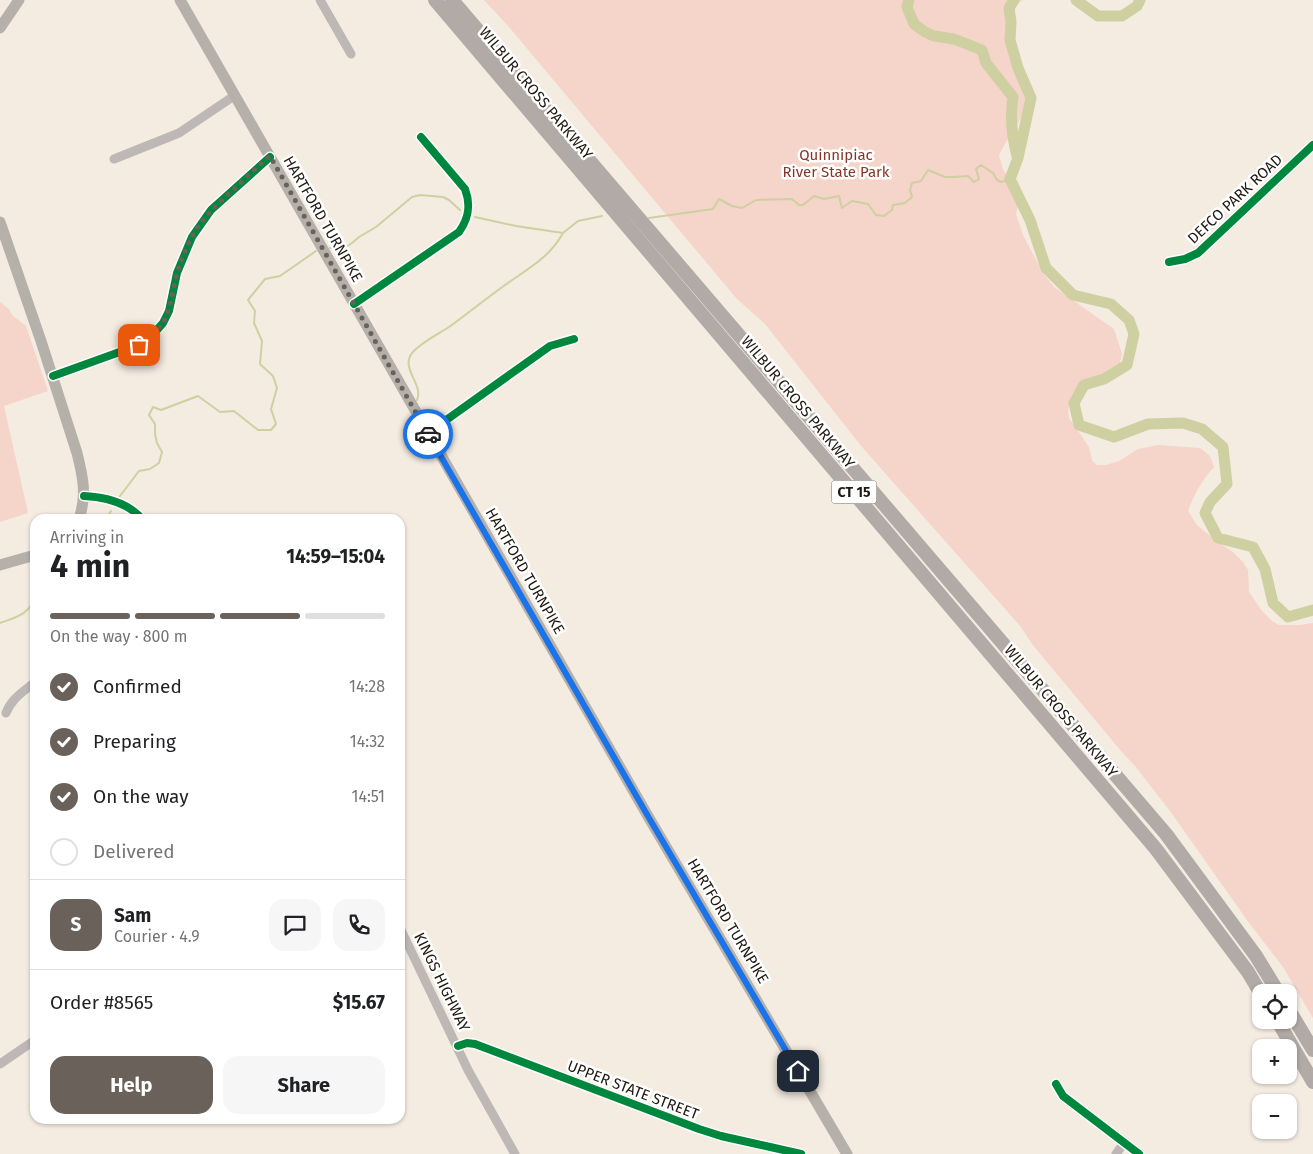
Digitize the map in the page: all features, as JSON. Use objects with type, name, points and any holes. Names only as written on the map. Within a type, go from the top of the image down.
[{"type":"highway","name":"WILBUR CROSS PARKWAY","points":[[435,0],[1156,848],[1255,984]]},
{"type":"highway","name":"WILBUR CROSS PARKWAY","points":[[452,0],[1166,834],[1256,956],[1273,984]]},
{"type":"highway","points":[[1297,1023],[1313,1050]]},
{"type":"highway","points":[[1282,1029],[1313,1082]]},
{"type":"main road","points":[[0,28],[19,0]]},
{"type":"main road","name":"HARTFORD TURNPIKE","points":[[180,0],[644,809],[847,1154]]},
{"type":"main road","points":[[0,222],[78,453],[84,496],[80,514]]},
{"type":"main road","points":[[0,566],[30,557]]},
{"type":"street","points":[[320,0],[351,54]]},
{"type":"street","points":[[114,159],[179,133],[234,96]]},
{"type":"street","points":[[354,304],[460,232],[466,223],[469,207],[465,189],[421,137]]},
{"type":"street","name":"DEFCO PARK ROAD","points":[[1169,262],[1184,259],[1198,252],[1313,145]]},
{"type":"street","points":[[53,376],[139,345],[156,331],[163,323],[169,311],[177,273],[192,237],[211,210],[270,156]]},
{"type":"street","points":[[428,433],[550,346],[574,339]]},
{"type":"street","points":[[84,496],[126,506],[136,514]]},
{"type":"street","points":[[6,713],[15,698],[30,686]]},
{"type":"street","name":"KINGS HIGHWAY","points":[[405,938],[478,1088],[515,1154]]},
{"type":"street","points":[[0,1064],[30,1043]]},
{"type":"street","name":"UPPER STATE STREET","points":[[458,1046],[467,1043],[475,1044],[699,1129],[721,1136],[801,1154]]},
{"type":"street","points":[[1056,1084],[1063,1096],[1139,1154]]},
{"type":"street","points":[[1116,1154],[1124,1143]]},
{"type":"green space","name":"Quinnipiac River State Park","points":[[484,0],[1023,0],[1018,3],[1009,20],[1008,53],[1026,83],[1023,115],[999,155],[1003,169],[1020,198],[1016,214],[1023,235],[1043,273],[1054,287],[1114,329],[1122,354],[1120,363],[1084,383],[1072,394],[1068,411],[1069,418],[1089,447],[1092,460],[1097,465],[1106,465],[1119,461],[1138,449],[1158,445],[1200,448],[1210,456],[1214,467],[1199,488],[1188,511],[1197,525],[1233,552],[1243,562],[1248,570],[1249,592],[1262,611],[1272,621],[1279,625],[1313,623],[1313,1018],[1297,991],[1297,984],[1293,984],[1283,967],[1247,920],[1170,811],[1135,766],[1032,644],[1021,627],[862,447],[765,324],[737,299],[509,27]]},
{"type":"green space","points":[[0,302],[26,326],[48,391],[4,406],[28,513],[0,522]]},
{"type":"waterway","points":[[909,0],[907,7],[914,24],[925,32],[934,36],[954,39],[982,50],[986,63],[1013,97],[1012,126],[1017,156]]},
{"type":"waterway","points":[[1014,0],[1009,8],[1011,22],[1010,40],[1018,68],[1031,98],[1018,158],[1010,179],[1030,220],[1046,268],[1073,295],[1111,304],[1129,320],[1134,334],[1127,365],[1104,379],[1084,385],[1074,403],[1079,425],[1114,437],[1148,424],[1183,423],[1202,429],[1223,447],[1227,484],[1210,502],[1205,513],[1218,538],[1253,547],[1265,569],[1273,603],[1288,617],[1313,610]]},
{"type":"waterway","points":[[1076,0],[1098,16],[1122,16],[1137,6],[1140,0]]},
{"type":"waterway","points":[[649,218],[713,209],[719,199],[732,206],[742,208],[756,200],[792,199],[799,205],[803,205],[814,196],[824,199],[839,196],[842,208],[852,201],[868,204],[876,215],[884,216],[892,210],[893,205],[905,203],[912,197],[910,190],[912,183],[921,181],[928,170],[945,177],[968,176],[974,182],[979,179],[976,169],[981,165],[993,173],[997,180],[1001,182],[1010,179]]},
{"type":"waterway","points":[[330,248],[344,248],[376,227],[412,197],[420,195],[443,197],[460,210]]},
{"type":"waterway","points":[[475,217],[516,226],[563,233],[578,221],[602,216]]},
{"type":"waterway","points":[[417,400],[417,388],[409,365],[409,359],[415,349],[449,327],[543,258],[563,233]]},
{"type":"waterway","points":[[120,496],[139,471],[150,469],[159,463],[162,452],[157,443],[155,424],[149,415],[153,407],[161,410],[198,396],[220,412],[234,411],[258,430],[271,430],[276,424],[271,409],[277,388],[273,376],[260,364],[262,341],[254,323],[255,311],[248,300],[265,279],[280,276],[316,251]]},
{"type":"waterway","points":[[0,623],[21,615],[30,606]]},
{"type":"cycle path","points":[[354,304],[459,232],[465,222],[468,211],[465,189],[421,137]]},
{"type":"cycle path","points":[[1169,262],[1185,259],[1198,253],[1313,145]]},
{"type":"cycle path","points":[[53,376],[139,345],[156,331],[163,323],[169,311],[177,273],[192,237],[211,210],[270,157]]},
{"type":"cycle path","points":[[428,433],[550,346],[574,339]]},
{"type":"cycle path","points":[[84,496],[116,502],[137,514]]},
{"type":"cycle path","points":[[458,1046],[467,1043],[475,1044],[699,1129],[721,1136],[801,1154]]},
{"type":"cycle path","points":[[1056,1084],[1063,1096],[1139,1154]]},
{"type":"way so far","points":[[139,345],[163,323],[169,311],[177,273],[185,250],[201,223],[211,210],[270,156],[428,434]]},
{"type":"route","points":[[428,434],[649,818],[798,1071]]}]
